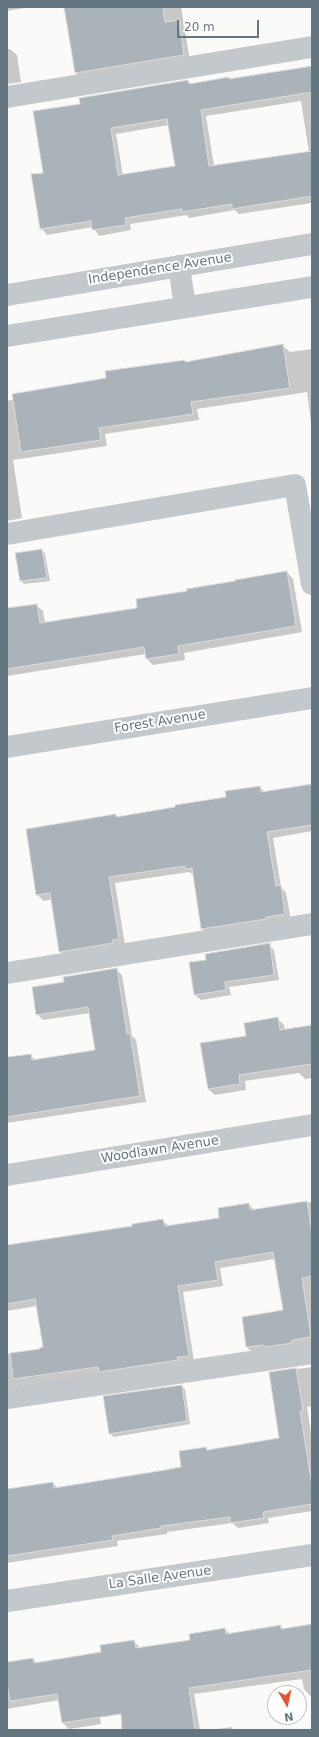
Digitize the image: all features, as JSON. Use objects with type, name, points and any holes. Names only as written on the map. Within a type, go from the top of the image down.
[{"type":"street","points":[[7,97],[312,47]]},
{"type":"street","name":"Independence Avenue","points":[[7,295],[312,244]]},
{"type":"street","points":[[178,266],[185,307]]},
{"type":"street","points":[[7,336],[312,287]]},
{"type":"street","points":[[7,534],[295,486],[312,584]]},
{"type":"street","name":"Forest Avenue","points":[[7,747],[312,698]]},
{"type":"street","points":[[7,973],[312,924]]},
{"type":"street","name":"Woodlawn Avenue","points":[[7,1175],[312,1124]]},
{"type":"street","points":[[7,1398],[312,1353]]},
{"type":"street","name":"La Salle Avenue","points":[[7,1601],[312,1555]]},
{"type":"building","points":[[64,7],[163,7],[165,22],[179,20],[184,55],[75,73]]},
{"type":"building","points":[[312,66],[312,92],[201,110],[209,166],[312,151],[312,196],[232,209],[232,204],[182,212],[182,209],[125,218],[126,225],[92,230],[91,221],[40,229],[31,174],[43,173],[33,111],[80,104],[79,98],[188,80],[189,84],[229,77],[229,79]],"holes":[[[167,119],[175,166],[118,175],[111,128]]]},
{"type":"building","points":[[283,344],[290,388],[191,402],[193,414],[99,428],[101,440],[21,452],[12,394],[106,378],[105,371],[185,360],[185,362]]},
{"type":"building","points":[[42,549],[47,578],[20,581],[15,553]]},
{"type":"building","points":[[287,571],[296,626],[178,646],[179,654],[146,659],[144,647],[7,669],[7,608],[37,604],[40,623],[137,608],[136,599],[187,591],[186,589]]},
{"type":"building","points":[[312,784],[312,825],[267,832],[276,886],[281,885],[285,914],[266,917],[266,919],[201,929],[192,868],[185,869],[185,866],[109,877],[119,939],[112,940],[113,943],[59,952],[50,893],[36,895],[26,829],[116,814],[116,817],[175,807],[175,805],[226,797],[225,791],[260,786],[261,792]]},
{"type":"building","points":[[270,943],[274,975],[225,982],[226,990],[194,995],[189,962],[206,960],[205,954]]},
{"type":"building","points":[[117,968],[127,1034],[130,1033],[140,1096],[7,1117],[7,1057],[31,1054],[32,1060],[95,1050],[88,1007],[36,1015],[32,987],[64,982],[63,977]]},
{"type":"building","points":[[278,1017],[280,1030],[312,1025],[312,1064],[239,1075],[240,1084],[208,1089],[200,1043],[246,1036],[244,1023]]},
{"type":"building","points":[[307,1201],[312,1233],[312,1276],[302,1278],[311,1337],[292,1340],[292,1343],[265,1347],[264,1345],[246,1347],[242,1317],[283,1310],[273,1252],[215,1262],[218,1280],[178,1286],[189,1356],[177,1357],[178,1360],[99,1372],[98,1367],[13,1379],[10,1353],[40,1349],[39,1348],[43,1347],[35,1299],[7,1304],[7,1245],[132,1226],[132,1224],[163,1219],[165,1226],[219,1218],[218,1208],[249,1203],[250,1210]]},
{"type":"building","points":[[296,1368],[303,1410],[300,1411],[312,1485],[312,1504],[263,1512],[264,1518],[230,1523],[230,1517],[161,1526],[161,1528],[112,1536],[113,1540],[7,1556],[7,1489],[53,1482],[54,1488],[181,1467],[179,1451],[206,1447],[207,1450],[279,1438],[269,1372]]},
{"type":"building","points":[[182,1385],[187,1421],[109,1434],[103,1396]]},
{"type":"building","points":[[312,1624],[312,1670],[189,1688],[195,1730],[122,1730],[121,1714],[62,1723],[57,1694],[10,1701],[7,1684],[7,1662],[33,1658],[34,1663],[101,1652],[100,1645],[134,1640],[136,1648],[190,1640],[189,1634],[225,1628],[226,1634],[281,1625],[281,1629]]}]
